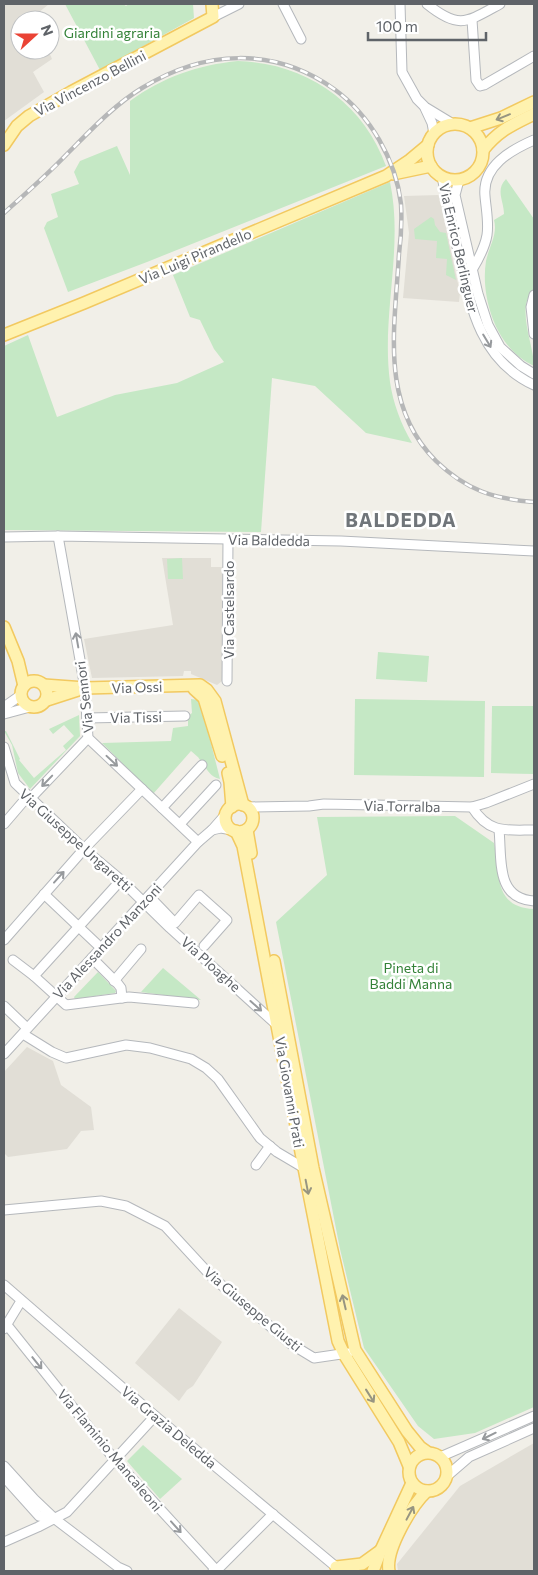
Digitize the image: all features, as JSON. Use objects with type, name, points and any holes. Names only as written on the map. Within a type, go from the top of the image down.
[{"type":"main road","points":[[212,4],[213,17]]},
{"type":"main road","name":"Via Vincenzo Bellini","points":[[4,145],[18,126],[29,116],[213,17]]},
{"type":"main road","points":[[470,128],[477,135],[483,150],[479,166],[474,172],[459,180],[442,177],[431,166],[427,153],[428,145],[439,129],[453,124],[470,128],[501,118],[534,102]]},
{"type":"main road","points":[[483,150],[495,136],[534,114]]},
{"type":"main road","name":"Via Luigi Pirandello","points":[[386,176],[428,145]]},
{"type":"main road","name":"Via Luigi Pirandello","points":[[4,335],[93,300],[386,176],[431,166]]},
{"type":"main road","points":[[4,627],[18,662],[24,703],[30,707],[39,706],[47,700],[48,692],[18,662]]},
{"type":"main road","points":[[22,690],[29,682],[40,683]]},
{"type":"main road","name":"Via Ossi","points":[[40,683],[85,688],[188,685],[204,698],[240,810]]},
{"type":"main road","name":"Via Ossi","points":[[47,700],[85,688]]},
{"type":"main road","points":[[240,810],[252,822],[238,830],[227,823],[240,810]]},
{"type":"main road","name":"Via Giovanni Prati","points":[[238,830],[243,846],[338,1341],[398,1442],[409,1466]]},
{"type":"main road","name":"Via Giovanni Prati","points":[[238,830],[288,1030],[313,1168],[355,1350],[407,1431],[427,1452]]},
{"type":"main road","points":[[427,1452],[440,1457],[446,1466],[447,1476],[442,1485],[432,1491],[416,1488],[408,1472],[409,1466],[418,1455],[427,1452]]},
{"type":"main road","points":[[373,1571],[412,1483]]},
{"type":"main road","points":[[389,1571],[387,1562],[391,1548],[416,1501],[427,1491]]},
{"type":"main road","points":[[339,1569],[362,1564],[381,1550]]},
{"type":"street","name":"Via Vincenzo Bellini","points":[[213,17],[239,4]]},
{"type":"street","points":[[282,4],[301,39]]},
{"type":"street","points":[[400,4],[402,72],[417,99],[425,107],[453,124]]},
{"type":"street","points":[[427,4],[443,16],[456,20],[472,20],[500,4]]},
{"type":"street","points":[[472,20],[476,80],[480,86],[534,56]]},
{"type":"street","points":[[425,107],[432,123],[434,134]]},
{"type":"street","points":[[472,270],[487,235],[488,216],[484,194],[488,176],[499,161],[516,148],[534,140]]},
{"type":"street","name":"Via Enrico Berlinguer","points":[[442,177],[474,317],[486,341],[496,355],[513,373],[534,385]]},
{"type":"street","name":"Via Enrico Berlinguer","points":[[459,180],[455,195],[485,317],[500,347],[511,358],[534,374]]},
{"type":"street","points":[[534,296],[531,307],[534,334]]},
{"type":"street","name":"Via Baldedda","points":[[4,537],[58,536],[341,541],[534,551]]},
{"type":"street","name":"Via Sennori","points":[[58,536],[85,688],[88,738],[198,842]]},
{"type":"street","name":"Via Castelsardo","points":[[227,681],[228,539]]},
{"type":"street","points":[[4,707],[22,690]]},
{"type":"street","points":[[4,714],[30,707]]},
{"type":"street","name":"Via Tissi","points":[[86,718],[185,716]]},
{"type":"street","points":[[4,824],[88,738]]},
{"type":"street","name":"Via Giuseppe Ungaretti","points":[[4,747],[14,783],[84,849],[146,899]]},
{"type":"street","points":[[162,808],[202,765]]},
{"type":"street","name":"Via Torralba","points":[[240,810],[324,804],[472,807],[534,784]]},
{"type":"street","points":[[180,824],[216,785]]},
{"type":"street","points":[[4,940],[84,849],[142,789]]},
{"type":"street","points":[[472,807],[479,818],[491,827],[499,830],[534,830]]},
{"type":"street","name":"Via Alessandro Manzoni","points":[[4,1054],[198,842],[240,810]]},
{"type":"street","points":[[212,830],[221,828],[238,830]]},
{"type":"street","points":[[499,830],[503,876],[506,887],[515,896],[524,900],[534,901]]},
{"type":"street","points":[[34,976],[122,880]]},
{"type":"street","points":[[44,894],[101,948]]},
{"type":"street","points":[[146,899],[175,923],[199,896],[227,920],[204,946]]},
{"type":"street","name":"Via Ploaghe","points":[[146,899],[278,1026]]},
{"type":"street","points":[[114,980],[141,949]]},
{"type":"street","points":[[92,958],[114,980],[120,988],[122,998]]},
{"type":"street","points":[[13,960],[66,1005],[129,997],[194,1003]]},
{"type":"street","points":[[4,1006],[25,1031],[52,1052],[66,1058],[126,1045],[150,1048],[191,1059],[206,1068],[218,1079],[260,1138],[304,1168]]},
{"type":"street","points":[[256,1165],[270,1146]]},
{"type":"street","name":"Via Giuseppe Giusti","points":[[4,1210],[101,1202],[126,1206],[165,1226],[212,1277],[291,1344],[314,1358],[344,1354]]},
{"type":"street","name":"Via Grazia Deledda","points":[[4,1285],[155,1416],[339,1569],[350,1571]]},
{"type":"street","points":[[5,1327],[21,1300]]},
{"type":"street","name":"Via Flaminio Mancaleoni","points":[[5,1327],[115,1460],[215,1571]]},
{"type":"street","points":[[344,1354],[355,1350]]},
{"type":"street","points":[[4,1542],[67,1512],[155,1416]]},
{"type":"street","points":[[440,1457],[534,1416]]},
{"type":"street","points":[[447,1476],[469,1458],[534,1428]]},
{"type":"street","points":[[4,1466],[55,1519],[126,1571]]},
{"type":"street","points":[[4,1477],[39,1516],[55,1519]]},
{"type":"street","points":[[215,1571],[274,1514]]},
{"type":"shaded area","points":[[4,4],[49,4],[42,10],[10,10],[10,60],[51,60],[33,72],[44,92],[4,121]]},
{"type":"shaded area","points":[[439,195],[460,293],[459,302],[403,298],[409,233],[404,196]]},
{"type":"shaded area","points":[[162,558],[211,558],[211,567],[222,567],[222,681],[217,685],[191,674],[191,671],[184,671],[183,676],[92,678],[84,639],[173,625]]},
{"type":"shaded area","points":[[27,1047],[53,1061],[61,1085],[91,1107],[94,1130],[81,1131],[67,1149],[8,1157],[4,1153],[4,1072]]},
{"type":"shaded area","points":[[179,1308],[222,1342],[193,1386],[187,1390],[179,1401],[135,1363]]},
{"type":"shaded area","points":[[534,1443],[534,1571],[398,1571],[397,1564],[460,1486]]},
{"type":"green space","name":"Giardini agraria","points":[[65,4],[123,4],[126,6],[129,4],[193,4],[194,18],[100,70]]},
{"type":"green space","points":[[238,61],[263,63],[287,69],[309,78],[329,90],[347,105],[363,123],[376,143],[386,166],[68,292],[44,228],[47,222],[58,217],[51,194],[79,184],[74,172],[80,161],[117,146],[130,175],[130,101],[155,85],[181,74],[195,69]]},
{"type":"green space","points":[[506,179],[534,219],[534,290],[526,306],[526,316],[534,366],[510,348],[501,336],[489,306],[486,291],[486,261],[495,230],[494,220],[504,214],[501,187]]},
{"type":"green space","points":[[390,182],[395,232],[388,332],[390,382],[398,413],[412,443],[366,433],[315,386],[272,378],[261,532],[4,530],[4,346],[28,335],[57,417],[115,395],[177,383],[224,362],[214,349],[200,320],[190,317],[173,275]]},
{"type":"green space","points":[[431,217],[434,219],[435,225],[440,232],[446,233],[456,280],[446,275],[447,259],[436,258],[437,241],[415,239],[414,229]]},
{"type":"green space","points":[[182,558],[183,579],[168,579],[167,559]]},
{"type":"green space","points":[[378,652],[429,656],[427,682],[376,679]]},
{"type":"green space","points":[[191,699],[198,700],[201,704],[220,779],[211,774],[191,751],[153,794],[102,743],[171,741],[173,728],[188,726],[188,716],[192,713]]},
{"type":"green space","points":[[355,699],[485,701],[484,777],[354,775]]},
{"type":"green space","points":[[492,706],[534,706],[533,774],[491,773]]},
{"type":"green space","points":[[79,715],[80,736],[30,789],[18,773],[12,745],[4,731],[6,731],[19,760],[34,778],[66,750],[63,746],[74,736],[64,725],[53,734],[49,729]]},
{"type":"green space","name":"Pineta di Baddi Manna","points":[[455,816],[494,843],[498,876],[505,895],[511,902],[521,907],[534,909],[534,1407],[475,1433],[434,1439],[418,1426],[364,1348],[340,1249],[276,922],[327,875],[317,817]]},
{"type":"green space","points":[[163,968],[201,1000],[141,992]]},
{"type":"green space","points":[[98,972],[116,991],[115,993],[75,999],[74,997]]},
{"type":"green space","points":[[143,1445],[182,1479],[160,1499],[127,1461]]},
{"type":"railway","points":[[4,213],[44,177],[112,110],[142,88],[166,75],[214,60],[239,58],[287,65],[311,75],[334,89],[347,100],[370,125],[387,155],[398,187],[401,204],[401,236],[395,309],[395,364],[398,390],[406,415],[418,439],[447,471],[470,486],[493,495],[534,502]]},
{"type":"district","name":"BALDEDDA","points":[[401,519]]}]
